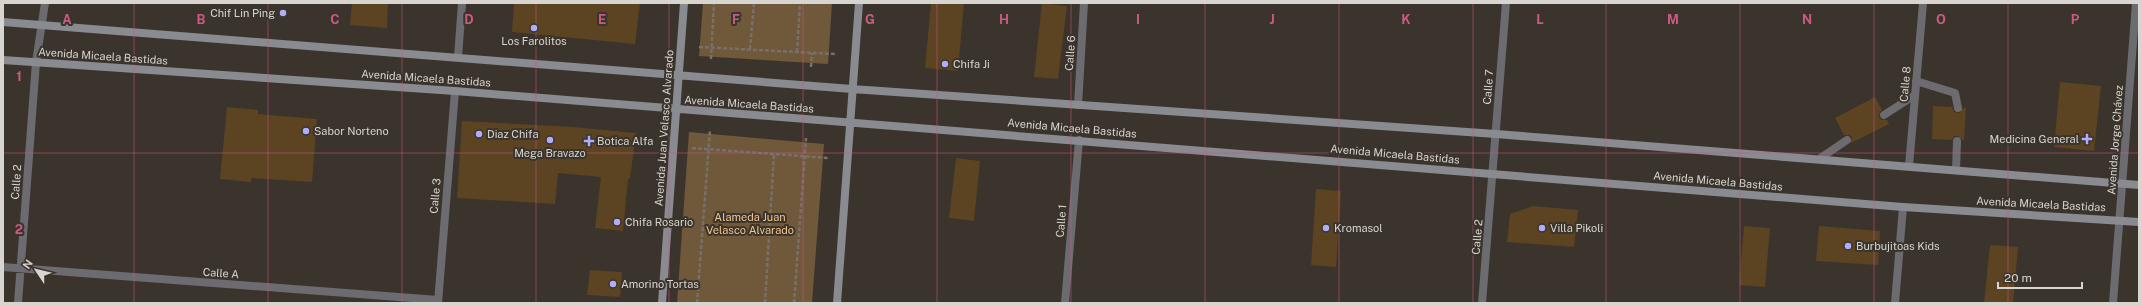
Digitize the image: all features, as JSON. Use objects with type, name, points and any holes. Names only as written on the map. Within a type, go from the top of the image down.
[{"type":"street","points":[[36,62],[43,25],[45,3]]},
{"type":"street","points":[[458,56],[462,3]]},
{"type":"street","name":"Avenida Juan Velasco Alvarado","points":[[662,303],[684,3]]},
{"type":"street","points":[[837,303],[859,3]]},
{"type":"street","name":"Calle 6","points":[[1078,105],[1084,3]]},
{"type":"street","name":"Calle 7","points":[[1493,173],[1506,3]]},
{"type":"street","name":"Calle 8","points":[[1909,166],[1923,3]]},
{"type":"street","name":"Avenida Jorge Chávez","points":[[2113,303],[2136,3]]},
{"type":"street","name":"Avenida Micaela Bastidas","points":[[3,22],[458,56],[852,89],[1496,134],[2139,185]]},
{"type":"street","name":"Avenida Micaela Bastidas","points":[[3,60],[455,91],[676,110],[1079,140],[1903,207],[2139,222]]},
{"type":"street","name":"Calle 2","points":[[18,303],[36,62]]},
{"type":"street","points":[[1916,81],[1955,93],[1958,108]]},
{"type":"street","name":"Calle 3","points":[[438,301],[455,91]]},
{"type":"street","points":[[1884,115],[1915,95]]},
{"type":"street","name":"Calle 1","points":[[1065,303],[1079,140]]},
{"type":"street","points":[[1819,159],[1847,140]]},
{"type":"street","points":[[1956,170],[1957,140]]},
{"type":"street","name":"Calle 2","points":[[1482,303],[1493,173]]},
{"type":"street","points":[[1895,303],[1903,207]]},
{"type":"street","name":"Calle A","points":[[3,267],[438,301]]},
{"type":"path","points":[[711,62],[714,3]]},
{"type":"path","points":[[750,49],[754,3]]},
{"type":"path","points":[[796,52],[800,3]]},
{"type":"path","points":[[681,46],[855,55]]},
{"type":"path","points":[[810,75],[812,52]]},
{"type":"path","points":[[697,303],[710,150],[710,112]]},
{"type":"path","points":[[794,303],[807,119]]},
{"type":"path","points":[[673,147],[847,160]]},
{"type":"path","points":[[765,303],[774,154]]},
{"type":"green space","points":[[703,3],[832,3],[828,64],[699,56]]},
{"type":"green space","name":"Alameda Juan Velasco Alvarado","points":[[689,132],[824,144],[812,303],[677,303]]},
{"type":"building","points":[[352,3],[388,3],[387,28],[350,25]]},
{"type":"building","points":[[514,3],[640,3],[635,44],[512,32]]},
{"type":"building","points":[[931,3],[964,3],[958,71],[925,68]]},
{"type":"building","points":[[1042,3],[1067,6],[1058,79],[1034,77]]},
{"type":"building","points":[[2060,82],[2101,86],[2094,151],[2054,147]]},
{"type":"building","points":[[1875,97],[1882,110],[1879,113],[1879,118],[1882,120],[1887,120],[1889,124],[1851,143],[1852,137],[1849,135],[1844,135],[1835,118]]},
{"type":"building","points":[[1933,106],[1952,107],[1954,112],[1959,113],[1963,108],[1966,108],[1964,141],[1958,136],[1954,136],[1952,140],[1932,139]]},
{"type":"building","points":[[227,107],[258,110],[258,114],[317,119],[312,182],[251,178],[251,182],[220,179]]},
{"type":"building","points":[[462,121],[573,127],[636,133],[630,179],[628,179],[623,231],[595,228],[601,177],[558,173],[555,204],[457,198]]},
{"type":"building","points":[[956,158],[980,161],[974,221],[949,218]]},
{"type":"building","name":"Kromasol","points":[[1316,189],[1341,191],[1336,267],[1311,265]]},
{"type":"building","name":"Villa Pikoli","points":[[1533,206],[1578,210],[1574,247],[1507,242],[1510,214]]},
{"type":"building","points":[[1744,226],[1770,228],[1765,287],[1739,285]]},
{"type":"building","name":"Burbujitoas Kids","points":[[1819,226],[1880,231],[1878,265],[1816,261]]},
{"type":"building","points":[[1990,245],[2018,247],[2013,303],[1984,303]]},
{"type":"building","points":[[590,270],[622,272],[620,297],[587,295]]},
{"type":"place","name":"Chif Lin Ping","points":[[283,13]]},
{"type":"place","name":"Los Farolitos","points":[[534,28]]},
{"type":"place","name":"Chifa Ji","points":[[945,64]]},
{"type":"place","name":"Sabor Norteno","points":[[306,131]]},
{"type":"place","name":"Diaz Chifa","points":[[479,134]]},
{"type":"place","name":"Medicina General","points":[[2087,139]]},
{"type":"place","name":"Mega Bravazo","points":[[550,140]]},
{"type":"place","name":"Botica Alfa","points":[[589,141]]},
{"type":"place","name":"Chifa Rosario","points":[[617,222]]},
{"type":"place","name":"Kromasol","points":[[1326,228]]},
{"type":"place","name":"Villa Pikoli","points":[[1542,228]]},
{"type":"place","name":"Burbujitoas Kids","points":[[1848,246]]},
{"type":"place","name":"Amorino Tortas","points":[[613,284]]}]
